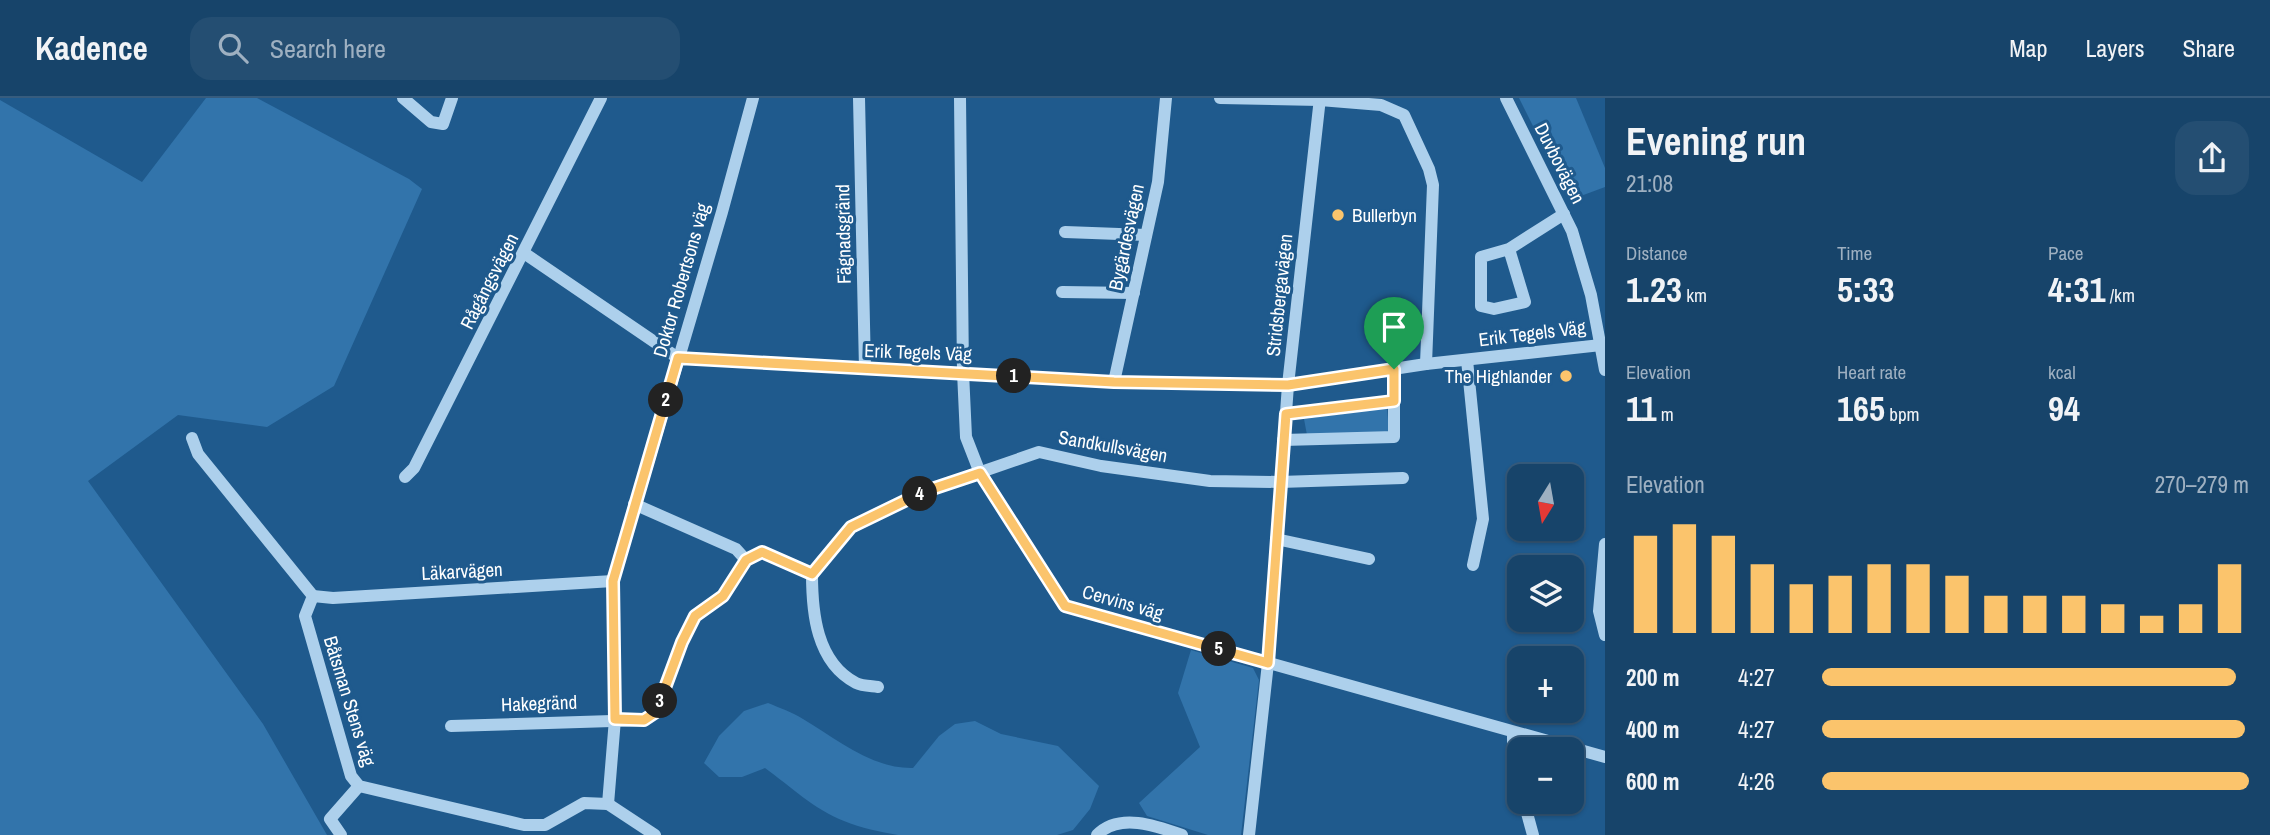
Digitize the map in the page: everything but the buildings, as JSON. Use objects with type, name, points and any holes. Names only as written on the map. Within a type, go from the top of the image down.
[{"type":"street","points":[[403,98],[431,122],[443,124],[452,98]]},
{"type":"street","name":"Rågångsvägen","points":[[405,477],[414,468],[601,98]]},
{"type":"street","name":"Doktor Robertsons väg","points":[[608,804],[615,719],[613,581],[753,98]]},
{"type":"street","name":"Fägnadsgränd","points":[[859,98],[865,369]]},
{"type":"street","name":"Cervins väg","points":[[960,98],[966,437],[980,473],[1065,606],[1605,757]]},
{"type":"street","name":"Bygärdesvägen","points":[[1114,382],[1158,182],[1166,98]]},
{"type":"street","points":[[1220,98],[1320,99],[1381,105],[1404,115],[1429,169],[1433,185],[1426,364]]},
{"type":"street","name":"Duvbovägen","points":[[1506,98],[1572,231],[1591,295],[1605,370]]},
{"type":"street","name":"Stridsbergavägen","points":[[1249,835],[1268,663],[1288,385],[1320,99]]},
{"type":"street","name":"Erik Tegels Väg","points":[[1509,249],[1525,302],[1494,309],[1481,306],[1481,257],[1509,249],[1563,214]]},
{"type":"street","points":[[1065,232],[1146,235]]},
{"type":"street","points":[[524,253],[678,358]]},
{"type":"street","points":[[1062,292],[1134,293]]},
{"type":"street","name":"Erik Tegels Väg","points":[[678,358],[1114,382],[1288,385],[1426,364],[1601,345]]},
{"type":"street","name":"Erik Tegels Väg","points":[[1467,360],[1483,519],[1474,565]]},
{"type":"street","points":[[1283,440],[1394,437],[1394,369]]},
{"type":"street","points":[[1286,414],[1394,401]]},
{"type":"street","points":[[192,438],[198,454],[313,596]]},
{"type":"street","name":"Sandkullsvägen","points":[[812,574],[851,527],[923,492],[1039,452],[1101,466],[1210,481],[1403,478]]},
{"type":"street","points":[[634,504],[736,549],[746,560],[762,552],[812,574],[812,604],[828,657],[857,684],[878,687]]},
{"type":"street","points":[[1276,539],[1369,559]]},
{"type":"street","points":[[1605,544],[1599,611],[1605,635]]},
{"type":"street","name":"Hakegränd","points":[[451,726],[644,720],[656,712],[682,642],[695,616],[723,596],[746,560]]},
{"type":"street","name":"Läkarvägen","points":[[313,596],[333,598],[613,581]]},
{"type":"street","name":"Båtsman Stens väg","points":[[313,596],[304,616],[351,776],[359,786],[524,825],[545,825],[584,803],[608,804]]},
{"type":"street","points":[[1513,732],[1513,737]]},
{"type":"street","points":[[341,835],[330,820],[359,786]]},
{"type":"street","points":[[608,804],[655,835]]},
{"type":"street","points":[[1527,814],[1533,835]]},
{"type":"street","points":[[1097,835],[1116,824],[1138,822],[1182,835]]},
{"type":"shaded area","points":[[206,98],[257,98],[409,179],[422,189],[334,386],[267,427],[178,415],[88,481],[263,724],[327,835],[0,835],[0,100],[142,182]]},
{"type":"shaded area","points":[[1519,98],[1576,98],[1605,168],[1605,187],[1570,200]]},
{"type":"shaded area","points":[[1387,408],[1389,433],[1307,435],[1304,419]]},
{"type":"shaded area","points":[[1191,650],[1253,668],[1259,680],[1241,835],[1208,835],[1147,816],[1139,803],[1200,747],[1178,693]]},
{"type":"shaded area","points":[[768,703],[799,717],[869,758],[898,767],[913,768],[939,736],[955,724],[975,721],[1001,734],[1058,746],[1099,786],[1090,809],[1073,830],[1057,835],[898,835],[871,830],[823,811],[765,768],[742,777],[719,777],[704,763],[719,736],[744,711]]},
{"type":"place","name":"Bullerbyn","points":[[1338,215]]},
{"type":"place","name":"The Highlander","points":[[1566,376]]},
{"type":"route","points":[[678,358],[1114,382],[1288,385],[1394,369],[1394,401],[1286,414],[1268,663],[1065,606],[980,473],[923,492],[851,527],[812,574],[762,552],[746,560],[723,596],[695,616],[682,642],[656,712],[644,720],[615,719],[613,581],[678,358]]}]
